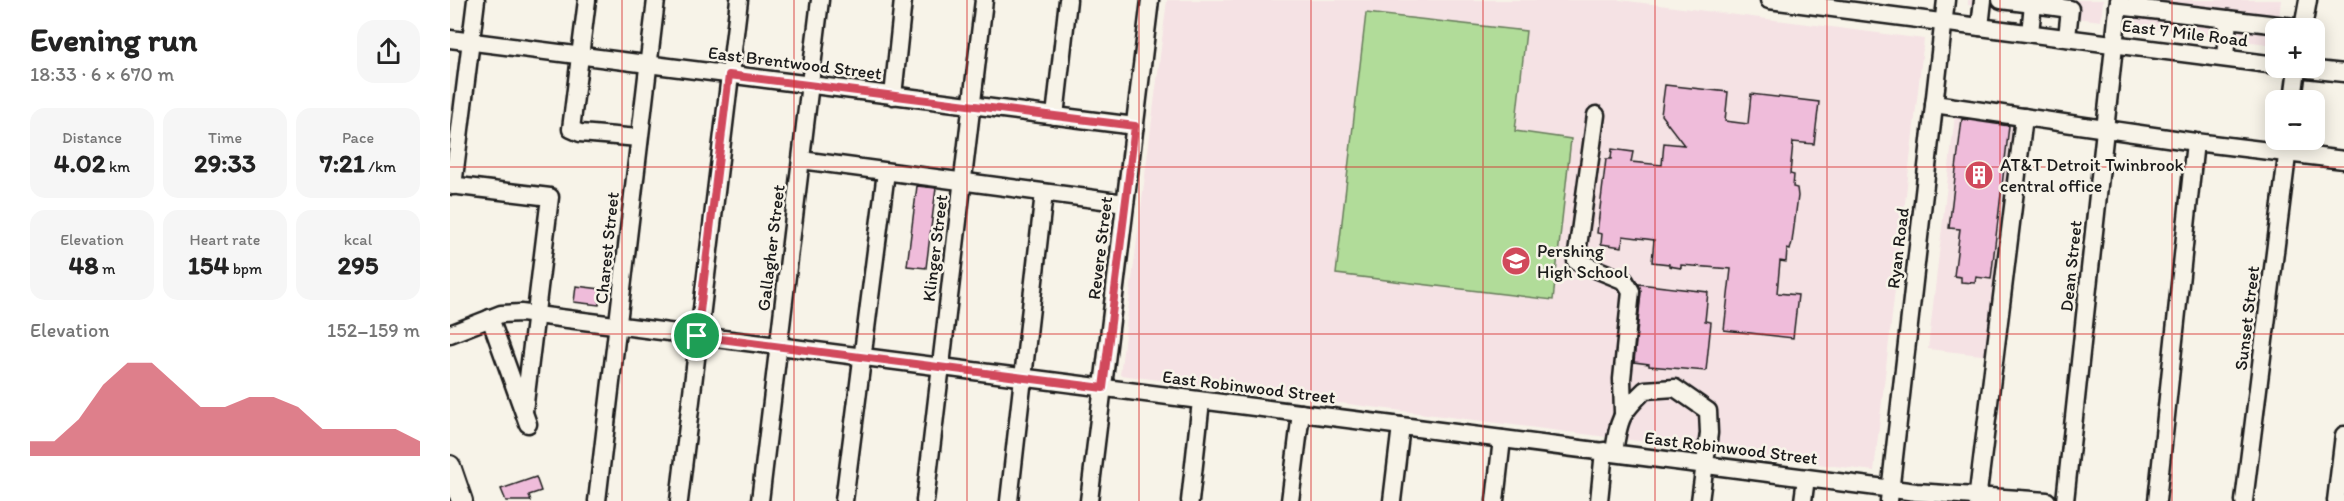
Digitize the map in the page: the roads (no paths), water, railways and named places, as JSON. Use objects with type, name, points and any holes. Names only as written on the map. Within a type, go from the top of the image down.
[{"type":"main road","points":[[450,466],[462,501]]},
{"type":"street","points":[[476,0],[451,185],[550,197],[526,417],[490,318]]},
{"type":"street","points":[[587,0],[571,129],[580,133],[639,138]]},
{"type":"street","name":"Charest Street","points":[[597,501],[656,0]]},
{"type":"street","points":[[679,501],[739,0]]},
{"type":"street","name":"Gallagher Street","points":[[760,501],[820,0]]},
{"type":"street","points":[[893,96],[903,0]]},
{"type":"street","name":"Klinger Street","points":[[925,501],[984,0]]},
{"type":"street","points":[[1055,116],[1068,0]]},
{"type":"street","name":"Revere Street","points":[[1089,501],[1150,0]]},
{"type":"street","name":"East 7 Mile Road","points":[[1775,0],[1906,8],[1944,22],[2265,63]]},
{"type":"street","name":"Ryan Road","points":[[1889,495],[1946,0]]},
{"type":"street","points":[[1980,27],[1983,0]]},
{"type":"street","points":[[2001,0],[2033,2],[2070,9],[2067,37]]},
{"type":"street","points":[[2305,18],[2308,0]]},
{"type":"street","points":[[2030,33],[2033,2]]},
{"type":"street","points":[[2119,3],[2265,23]]},
{"type":"street","name":"Dean Street","points":[[2065,501],[2119,3]]},
{"type":"street","points":[[2225,58],[2228,19]]},
{"type":"street","name":"East Brentwood Street","points":[[450,39],[1135,126]]},
{"type":"street","points":[[2325,71],[2344,73]]},
{"type":"street","points":[[1934,104],[2195,142],[2265,145]]},
{"type":"street","points":[[1596,115],[1576,261],[1625,281],[1631,291],[1622,379],[1623,412]]},
{"type":"street","points":[[1977,499],[2024,117]]},
{"type":"street","points":[[2157,501],[2195,142]]},
{"type":"street","name":"Sunset Street","points":[[2244,501],[2288,150]]},
{"type":"street","points":[[2304,150],[2344,160]]},
{"type":"street","points":[[801,160],[1125,203]]},
{"type":"street","points":[[844,501],[886,172]]},
{"type":"street","points":[[1009,501],[1044,193]]},
{"type":"street","name":"East Robinwood Street","points":[[450,334],[490,318],[511,313],[537,315],[1806,478],[1889,495],[2047,501]]},
{"type":"street","points":[[1599,501],[1609,452],[1623,412],[1645,390],[1675,388],[1708,411],[1709,433],[1700,501]]},
{"type":"street","points":[[1190,501],[1201,400]]},
{"type":"street","points":[[1290,501],[1301,413]]},
{"type":"street","points":[[1392,501],[1401,426]]},
{"type":"street","points":[[2336,501],[2344,435]]},
{"type":"street","points":[[1495,501],[1502,439]]},
{"type":"street","points":[[1803,501],[1806,478]]},
{"type":"place","name":"AT&T Detroit Twinbrook central office","points":[[1979,175]]},
{"type":"place","name":"Pershing High School","points":[[1516,261]]}]
